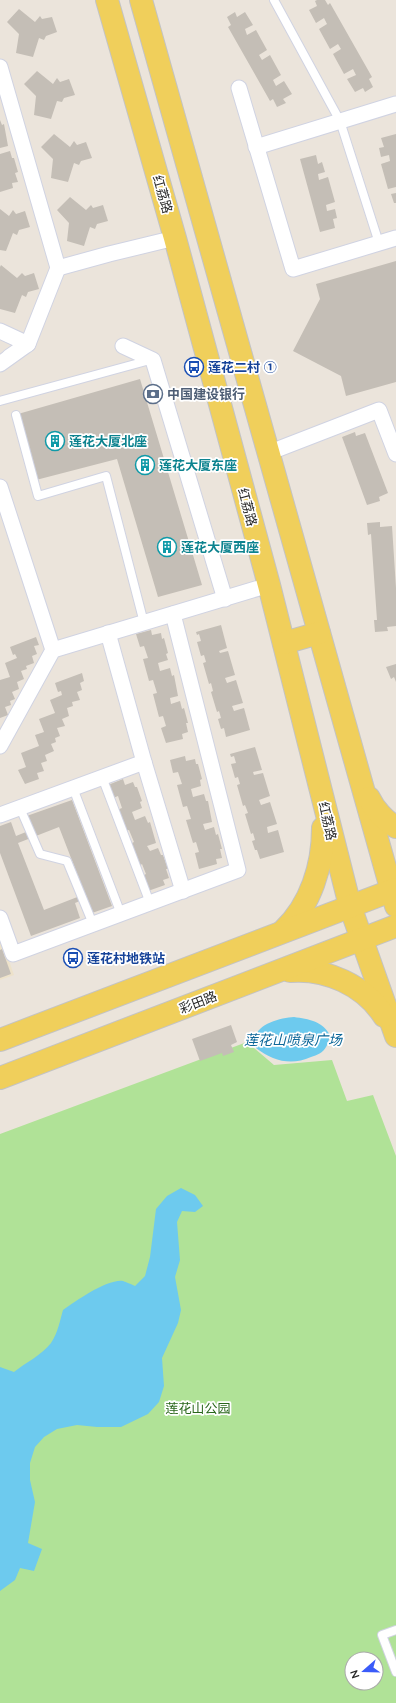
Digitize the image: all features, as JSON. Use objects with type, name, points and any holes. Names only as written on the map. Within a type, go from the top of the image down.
[{"type":"main road","name":"红荔路","points":[[107,0],[175,238],[269,585],[350,906],[396,1036]]},
{"type":"main road","points":[[0,1040],[350,906],[394,895],[355,763],[141,0]]},
{"type":"main road","points":[[284,643],[319,633]]},
{"type":"main road","points":[[355,763],[373,806],[390,824],[396,827]]},
{"type":"main road","points":[[282,933],[306,902],[318,868],[323,834],[319,785]]},
{"type":"main road","name":"彩田路","points":[[0,1078],[396,926]]},
{"type":"main road","points":[[277,972],[300,970],[325,973],[342,981],[363,993],[379,1010],[396,1036]]},
{"type":"street","points":[[0,67],[58,268],[28,344],[4,360]]},
{"type":"street","points":[[239,88],[294,269],[396,238]]},
{"type":"street","points":[[256,147],[396,104]]},
{"type":"street","points":[[58,268],[175,238]]},
{"type":"street","points":[[0,331],[28,344]]},
{"type":"street","points":[[123,346],[153,360],[225,599]]},
{"type":"street","points":[[268,453],[379,410],[396,454]]},
{"type":"street","points":[[0,487],[53,650]]},
{"type":"street","points":[[0,746],[53,650],[269,585]]},
{"type":"street","points":[[0,918],[13,954],[238,870],[173,614]]},
{"type":"street","points":[[108,633],[144,762],[183,891]]},
{"type":"street","points":[[0,815],[144,762]]},
{"type":"lane","points":[[274,0],[340,121],[379,243]]},
{"type":"lane","points":[[0,401],[153,360]]},
{"type":"lane","points":[[16,415],[38,496],[106,476],[144,622]]},
{"type":"lane","points":[[102,777],[150,903]]},
{"type":"lane","points":[[73,788],[121,914]]},
{"type":"lane","points":[[20,808],[40,854],[67,861],[93,924]]},
{"type":"lane","points":[[396,1630],[382,1635],[396,1672]]},
{"type":"shaded area","points":[[0,935],[14,975],[0,980]]},
{"type":"green space","name":"莲花山公园","points":[[247,1042],[274,1065],[332,1060],[347,1101],[373,1095],[396,1156],[396,1703],[0,1703],[0,1134]]},
{"type":"water","name":"莲花山喷泉广场","points":[[294,1017],[315,1022],[327,1030],[330,1035],[327,1046],[322,1052],[304,1060],[289,1062],[276,1059],[256,1048],[255,1039],[260,1029],[270,1022]]},
{"type":"water","points":[[181,1188],[195,1195],[203,1206],[195,1212],[182,1211],[177,1222],[180,1260],[175,1277],[181,1310],[178,1323],[162,1358],[164,1386],[159,1402],[148,1414],[121,1427],[77,1425],[57,1429],[44,1437],[35,1447],[30,1463],[30,1480],[35,1502],[28,1543],[42,1549],[34,1571],[20,1568],[15,1580],[0,1591],[0,1367],[14,1372],[43,1351],[51,1343],[55,1335],[63,1310],[83,1296],[116,1281],[123,1281],[135,1286],[145,1276],[150,1257],[156,1209],[167,1196]]},
{"type":"building","points":[[325,0],[328,5],[330,3],[372,77],[369,79],[373,87],[365,92],[363,88],[355,92],[347,79],[356,75],[353,69],[344,74],[333,54],[341,49],[338,44],[330,49],[319,29],[327,24],[324,18],[316,23],[309,10],[317,6],[315,1]]},
{"type":"building","points":[[19,9],[35,22],[40,16],[42,19],[52,17],[57,32],[46,36],[44,40],[39,38],[33,57],[16,53],[19,34],[7,22]]},
{"type":"building","points":[[235,12],[237,17],[245,12],[253,25],[245,29],[247,35],[256,30],[267,50],[259,55],[262,60],[270,55],[281,75],[273,80],[276,86],[284,81],[292,94],[283,99],[286,103],[277,107],[273,99],[270,101],[228,27],[231,25],[227,17]]},
{"type":"building","points":[[37,71],[53,84],[57,78],[60,82],[69,79],[75,95],[64,98],[62,102],[57,101],[51,119],[34,115],[36,96],[24,84]]},
{"type":"building","points":[[0,120],[2,125],[4,124],[8,146],[0,148]]},
{"type":"building","points":[[54,134],[70,147],[74,141],[77,145],[86,142],[92,158],[81,161],[79,165],[74,163],[68,182],[51,178],[53,159],[41,147]]},
{"type":"building","points":[[396,134],[396,187],[388,189],[381,164],[390,161],[389,155],[381,157],[379,148],[384,147],[381,138]]},
{"type":"building","points":[[10,151],[12,158],[14,158],[18,172],[15,173],[18,182],[12,183],[13,188],[0,192],[0,154]]},
{"type":"building","points":[[316,155],[318,164],[322,162],[325,172],[318,174],[319,180],[328,177],[335,202],[326,205],[327,211],[335,209],[337,218],[333,219],[335,228],[320,232],[300,159]]},
{"type":"building","points":[[396,193],[396,203],[394,203],[391,194]]},
{"type":"building","points":[[70,197],[86,210],[91,205],[93,208],[103,205],[108,221],[97,224],[95,229],[90,227],[84,246],[67,241],[69,223],[57,210]]},
{"type":"building","points":[[0,209],[9,216],[13,210],[16,214],[25,211],[30,227],[19,230],[17,235],[13,233],[6,251],[0,250]]},
{"type":"building","points":[[396,261],[396,382],[346,396],[341,376],[293,351],[320,299],[316,284]]},
{"type":"building","points":[[1,265],[17,278],[22,273],[25,276],[34,273],[39,289],[28,292],[26,297],[22,295],[15,313],[0,309]]},
{"type":"building","points":[[140,379],[202,585],[158,597],[117,459],[36,480],[18,414]]},
{"type":"building","points":[[355,432],[356,436],[365,433],[388,493],[379,497],[380,501],[367,505],[342,437]]},
{"type":"building","points":[[380,522],[380,527],[392,526],[396,588],[396,626],[387,627],[388,631],[375,632],[374,620],[377,620],[371,534],[368,535],[367,523]]},
{"type":"building","points":[[221,625],[227,648],[219,651],[220,653],[228,651],[235,675],[225,678],[227,683],[236,680],[243,703],[232,706],[234,711],[244,708],[250,730],[226,737],[224,728],[221,729],[218,719],[221,718],[219,711],[217,712],[211,692],[213,691],[211,683],[209,684],[203,663],[206,662],[204,655],[201,656],[197,642],[201,641],[199,634],[197,635],[196,632]]},
{"type":"building","points":[[151,630],[152,635],[161,633],[162,639],[164,638],[168,653],[166,654],[168,660],[158,663],[160,671],[170,668],[172,676],[174,675],[178,696],[170,698],[171,704],[180,701],[182,709],[184,708],[188,723],[186,723],[188,732],[182,734],[183,739],[166,743],[161,728],[166,726],[163,716],[159,717],[153,694],[157,693],[153,680],[149,681],[143,659],[148,658],[144,646],[140,647],[136,634]]},
{"type":"building","points":[[36,637],[39,645],[34,646],[37,654],[32,656],[34,663],[26,666],[27,669],[21,671],[24,679],[17,682],[19,689],[12,692],[15,699],[10,701],[11,705],[5,707],[8,715],[0,718],[0,680],[10,677],[5,663],[17,658],[15,654],[13,655],[10,647]]},
{"type":"building","points":[[396,664],[396,682],[394,677],[391,679],[386,667]]},
{"type":"building","points":[[82,673],[84,681],[80,683],[82,690],[77,692],[80,700],[72,702],[73,706],[67,708],[69,716],[62,719],[65,726],[57,728],[60,736],[55,738],[56,742],[51,744],[54,751],[45,755],[47,761],[41,763],[44,771],[37,773],[39,779],[25,784],[18,770],[26,767],[21,753],[39,746],[35,735],[44,732],[39,719],[55,713],[50,700],[62,695],[61,691],[58,692],[55,683]]},
{"type":"building","points":[[255,747],[262,770],[253,772],[254,775],[263,773],[270,796],[259,800],[261,805],[270,802],[277,824],[267,827],[268,833],[278,830],[284,852],[260,859],[252,841],[255,840],[253,833],[251,834],[245,814],[248,813],[245,805],[243,806],[237,785],[240,784],[238,777],[235,778],[231,764],[236,763],[234,756],[231,757],[230,754]]},
{"type":"building","points":[[185,756],[186,761],[195,759],[196,764],[198,764],[202,779],[200,780],[201,786],[191,789],[193,797],[204,794],[206,801],[208,801],[212,822],[203,824],[205,830],[214,827],[216,835],[218,834],[222,849],[220,849],[222,858],[216,859],[217,864],[199,869],[195,853],[199,852],[196,842],[193,843],[186,820],[191,819],[187,806],[183,807],[177,785],[182,784],[178,772],[173,773],[170,760]]},
{"type":"building","points":[[123,779],[125,785],[133,782],[135,787],[137,787],[142,801],[140,802],[142,808],[132,812],[135,820],[145,816],[148,823],[150,822],[156,843],[147,846],[150,851],[158,848],[161,855],[163,855],[168,869],[166,869],[169,878],[163,880],[165,885],[148,891],[142,876],[146,874],[142,864],[139,866],[130,844],[134,842],[129,830],[125,831],[117,810],[122,808],[118,796],[113,798],[108,785]]},
{"type":"building","points":[[72,800],[112,906],[92,913],[87,898],[75,903],[80,918],[31,936],[0,853],[0,826],[11,822],[16,836],[26,832],[21,818]],"holes":[[[59,827],[85,894],[44,910],[18,843]]]},
{"type":"building","points":[[2,949],[11,974],[0,978],[0,950]]},
{"type":"building","points":[[231,1025],[237,1042],[231,1045],[234,1052],[223,1056],[222,1053],[200,1061],[192,1039]]},
{"type":"place","name":"莲花二村 ①","points":[[194,367]]},
{"type":"place","name":"中国建设银行","points":[[153,394]]},
{"type":"place","name":"莲花大厦北座","points":[[55,441]]},
{"type":"place","name":"莲花大厦东座","points":[[145,465]]},
{"type":"place","name":"莲花大厦西座","points":[[167,547]]},
{"type":"place","name":"莲花村地铁站","points":[[73,958]]}]
